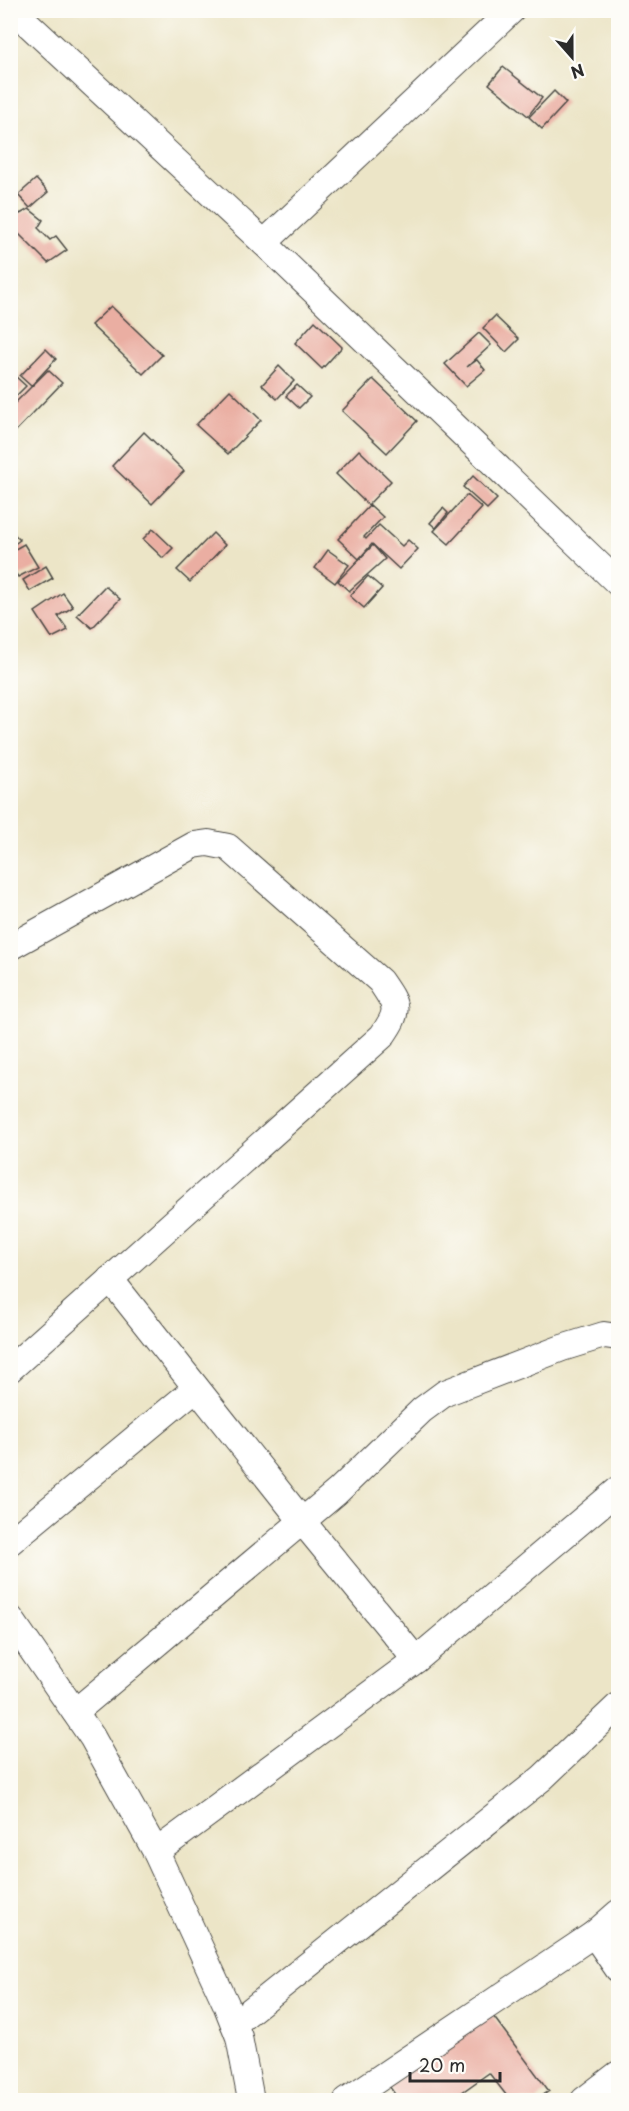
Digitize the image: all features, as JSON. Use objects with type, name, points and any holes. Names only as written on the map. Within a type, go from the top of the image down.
[{"type":"street","points":[[13,10],[264,243],[618,583]]},
{"type":"street","points":[[264,243],[512,10]]},
{"type":"street","points":[[10,947],[194,845],[208,843],[228,847],[380,981],[394,1001],[394,1018],[382,1036],[10,1369]]},
{"type":"street","points":[[110,1279],[302,1521],[416,1660]]},
{"type":"street","points":[[75,1712],[337,1492],[422,1410],[445,1393],[562,1348],[604,1335],[618,1337]]},
{"type":"street","points":[[10,1542],[196,1388]]},
{"type":"street","points":[[156,1852],[416,1660],[618,1490]]},
{"type":"street","points":[[10,1618],[92,1737],[156,1852],[239,2037],[251,2100]]},
{"type":"street","points":[[234,2024],[542,1778],[618,1706]]},
{"type":"street","points":[[347,2100],[594,1934],[618,1913]]},
{"type":"street","points":[[594,1934],[618,1969]]},
{"type":"street","points":[[584,2100],[618,2074]]},
{"type":"building","points":[[503,67],[542,98],[528,116],[489,84]]},
{"type":"building","points":[[554,91],[566,103],[542,129],[529,117]]},
{"type":"building","points":[[36,179],[48,192],[30,208],[18,195]]},
{"type":"building","points":[[10,202],[20,214],[29,209],[43,220],[38,228],[50,240],[56,236],[67,250],[48,263],[10,225]]},
{"type":"building","points":[[111,306],[162,355],[143,374],[91,325]]},
{"type":"building","points":[[495,316],[519,339],[506,352],[483,328]]},
{"type":"building","points":[[315,321],[342,347],[322,369],[295,343]]},
{"type":"building","points":[[479,333],[491,345],[467,367],[477,360],[485,370],[466,386],[445,364]]},
{"type":"building","points":[[46,349],[56,359],[31,386],[20,376]]},
{"type":"building","points":[[279,366],[294,381],[277,399],[262,385]]},
{"type":"building","points":[[48,370],[62,383],[10,437],[10,408]]},
{"type":"building","points":[[15,376],[26,386],[10,402],[10,381]]},
{"type":"building","points":[[373,379],[417,421],[387,453],[342,411]]},
{"type":"building","points":[[297,385],[310,397],[299,408],[286,396]]},
{"type":"building","points":[[230,390],[261,420],[228,454],[196,425]]},
{"type":"building","points":[[144,432],[184,471],[152,504],[112,466]]},
{"type":"building","points":[[359,450],[391,481],[368,505],[336,474]]},
{"type":"building","points":[[473,476],[497,499],[487,509],[463,487]]},
{"type":"building","points":[[467,495],[482,508],[449,544],[434,531]]},
{"type":"building","points":[[370,505],[383,517],[364,537],[366,539],[379,525],[402,546],[408,540],[418,549],[399,569],[372,544],[359,559],[338,539]]},
{"type":"building","points":[[443,508],[448,513],[436,528],[430,523]]},
{"type":"building","points":[[153,529],[173,548],[163,558],[143,539]]},
{"type":"building","points":[[10,530],[20,540],[10,547]]},
{"type":"building","points":[[213,533],[225,545],[190,582],[177,570]]},
{"type":"building","points":[[24,544],[38,567],[18,577],[10,565],[10,552]]},
{"type":"building","points":[[373,545],[385,559],[349,591],[338,581]]},
{"type":"building","points":[[328,550],[349,565],[335,583],[315,568]]},
{"type":"building","points":[[46,566],[53,578],[30,591],[23,580]]},
{"type":"building","points":[[368,576],[382,588],[364,608],[350,596]]},
{"type":"building","points":[[105,586],[120,599],[92,628],[77,615]]},
{"type":"building","points":[[63,593],[73,607],[58,616],[68,630],[52,638],[35,612]]},
{"type":"building","points":[[490,2012],[549,2091],[536,2100],[510,2100],[489,2073],[451,2100],[399,2100],[389,2086]]}]
